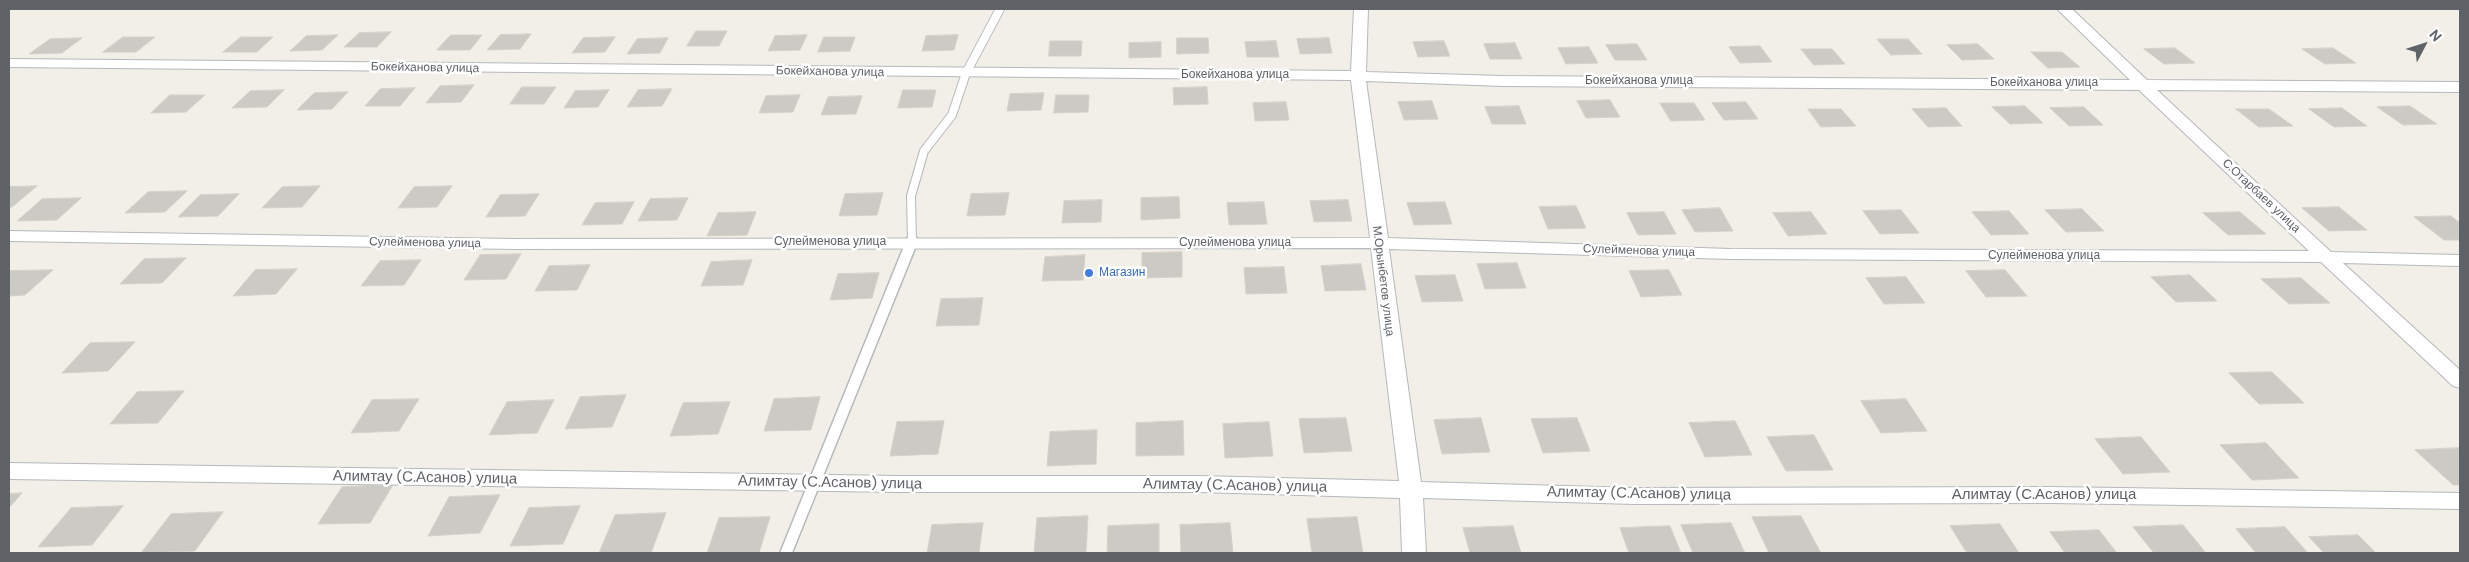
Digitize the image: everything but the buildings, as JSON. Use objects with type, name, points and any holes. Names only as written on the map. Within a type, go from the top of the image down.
[{"type":"street","name":"М.Орынбетов улица","points":[[1361,9],[1358,76],[1411,490],[1414,553]]},
{"type":"street","name":"С.Отарбаев улица","points":[[2064,9],[2232,170],[2460,381]]},
{"type":"street","name":"Бокейханова улица","points":[[9,63],[1358,76],[1513,81],[2143,83],[2305,87],[2460,87]]},
{"type":"street","name":"Сулейменова улица","points":[[9,236],[496,243],[1378,243],[1731,254],[2327,257],[2460,260]]},
{"type":"street","name":"Алимтау (С.Асанов) улица","points":[[9,471],[813,483],[1200,484],[1635,496],[2060,495],[2460,501]]},
{"type":"lane","points":[[786,553],[912,242],[911,196],[924,151],[952,115],[966,73],[1000,9]]},
{"type":"place","name":"Магазин","points":[[1089,273]]}]
